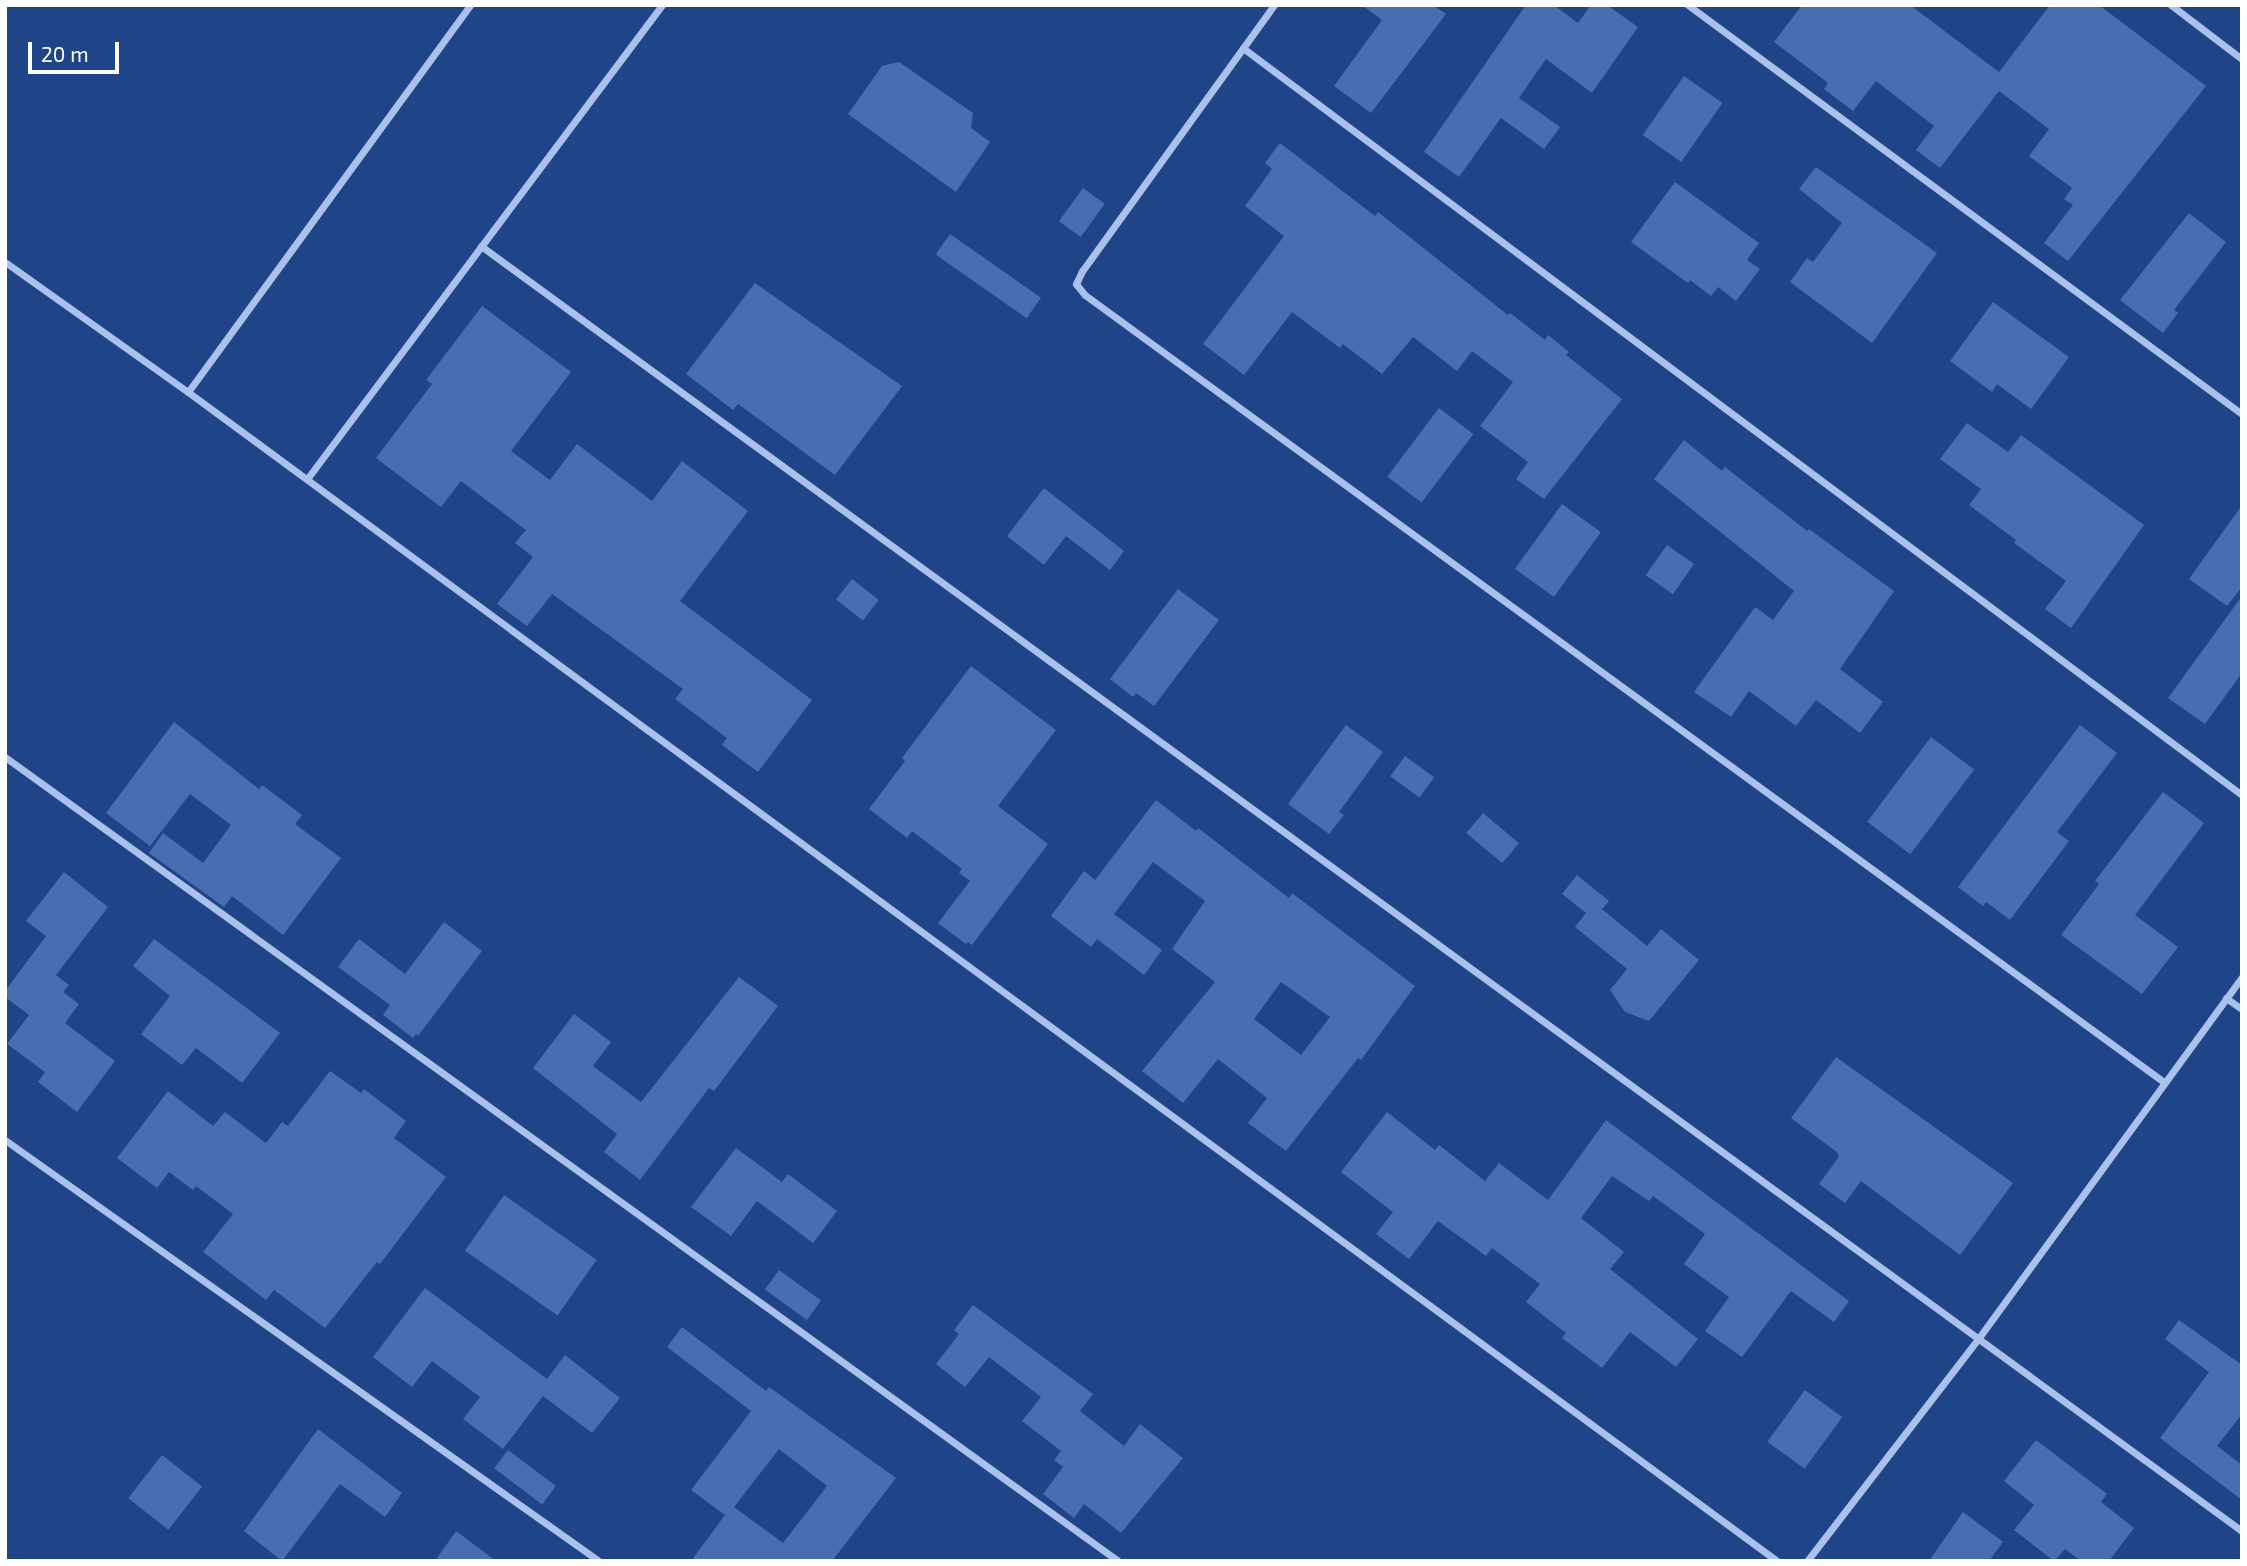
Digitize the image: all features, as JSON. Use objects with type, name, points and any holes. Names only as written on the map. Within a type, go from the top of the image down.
[{"type":"street","points":[[188,392],[470,5]]},
{"type":"street","points":[[307,479],[662,5]]},
{"type":"street","points":[[1274,5],[1082,271],[1076,284],[1085,295],[2164,1082]]},
{"type":"street","points":[[1688,5],[2242,414]]},
{"type":"street","points":[[2171,5],[2242,59]]},
{"type":"street","points":[[1243,48],[2242,795]]},
{"type":"street","points":[[481,246],[2242,1531]]},
{"type":"street","points":[[5,262],[307,479],[1777,1561]]},
{"type":"street","points":[[5,757],[1118,1561]]},
{"type":"street","points":[[1807,1561],[1978,1339],[2242,977]]},
{"type":"street","points":[[2226,998],[2242,1009]]},
{"type":"street","points":[[5,1140],[599,1561]]},
{"type":"building","points":[[1362,5],[1433,5],[1446,14],[1371,113],[1334,86],[1382,20]]},
{"type":"building","points":[[1526,5],[1554,5],[1578,23],[1591,5],[1607,5],[1638,27],[1592,93],[1546,59],[1519,98],[1560,127],[1544,149],[1501,118],[1459,177],[1424,152]]},
{"type":"building","points":[[1802,5],[1910,5],[1999,72],[2050,5],[2099,5],[2206,86],[2068,261],[2044,243],[2073,205],[2064,199],[2072,188],[2029,156],[2049,129],[1999,91],[1940,168],[1916,150],[1934,126],[1876,81],[1853,111],[1824,89],[1828,83],[1774,42]]},
{"type":"building","points":[[899,62],[973,113],[971,128],[990,142],[956,192],[848,114],[882,66]]},
{"type":"building","points":[[1684,76],[1723,103],[1681,162],[1643,135]]},
{"type":"building","points":[[1280,143],[1375,216],[1378,212],[1508,315],[1510,313],[1545,340],[1548,335],[1569,352],[1566,355],[1622,399],[1544,499],[1516,479],[1528,462],[1480,426],[1513,382],[1472,351],[1457,371],[1413,337],[1382,374],[1343,344],[1340,348],[1292,312],[1244,375],[1203,344],[1284,236],[1245,206],[1272,169],[1265,163]]},
{"type":"building","points":[[1816,167],[1937,253],[1872,343],[1790,282],[1807,258],[1813,262],[1842,223],[1799,189]]},
{"type":"building","points":[[1675,182],[1759,243],[1747,260],[1760,269],[1736,301],[1718,287],[1711,296],[1631,242]]},
{"type":"building","points":[[1083,188],[1105,204],[1081,237],[1059,221]]},
{"type":"building","points":[[2189,213],[2226,242],[2174,310],[2178,313],[2163,333],[2120,300]]},
{"type":"building","points":[[950,234],[1041,298],[1027,318],[936,254]]},
{"type":"building","points":[[755,283],[902,386],[835,475],[738,404],[733,410],[686,374]]},
{"type":"building","points":[[1993,302],[2069,357],[2031,409],[1997,384],[1992,392],[1950,361]]},
{"type":"building","points":[[482,306],[571,372],[511,451],[550,480],[577,444],[652,501],[682,461],[748,511],[680,601],[812,700],[758,772],[722,745],[727,738],[675,699],[683,689],[552,594],[527,626],[497,604],[533,557],[515,543],[526,530],[461,481],[441,507],[376,458],[432,384],[426,380]]},
{"type":"building","points":[[1439,408],[1473,434],[1422,503],[1387,477]]},
{"type":"building","points":[[1967,423],[2008,452],[2021,435],[2144,525],[2071,628],[2045,609],[2066,581],[2014,543],[2016,540],[1969,505],[1981,489],[1940,459]]},
{"type":"building","points":[[1684,440],[1722,471],[1725,467],[1807,531],[1809,529],[1894,591],[1840,669],[1883,702],[1860,733],[1816,700],[1796,726],[1749,691],[1731,717],[1694,692],[1755,607],[1773,620],[1794,591],[1654,479]]},
{"type":"building","points":[[1044,488],[1124,551],[1110,570],[1066,536],[1044,565],[1007,536]]},
{"type":"building","points":[[1562,504],[1601,532],[1554,597],[1515,569]]},
{"type":"building","points":[[2242,505],[2242,587],[2227,606],[2189,579]]},
{"type":"building","points":[[1667,545],[1694,564],[1673,594],[1646,575]]},
{"type":"building","points":[[852,579],[879,600],[863,620],[836,599]]},
{"type":"building","points":[[1178,589],[1219,620],[1154,706],[1136,693],[1133,697],[1110,679]]},
{"type":"building","points":[[2242,596],[2242,673],[2205,724],[2168,698]]},
{"type":"building","points":[[971,666],[1056,730],[998,806],[1048,844],[972,945],[968,942],[966,944],[938,923],[970,881],[959,873],[962,869],[912,831],[907,838],[869,809],[905,761],[902,758]]},
{"type":"building","points":[[174,722],[259,789],[262,785],[302,815],[295,824],[341,858],[283,935],[232,896],[224,907],[149,853],[163,833],[203,863],[231,825],[190,794],[150,846],[106,813]]},
{"type":"building","points":[[1346,725],[1383,752],[1339,812],[1344,815],[1329,834],[1288,804]]},
{"type":"building","points":[[2080,725],[2117,753],[2057,832],[2069,841],[2010,920],[1986,902],[1983,906],[1958,887]]},
{"type":"building","points":[[1931,737],[1974,769],[1910,854],[1867,822]]},
{"type":"building","points":[[1405,756],[1434,777],[1419,797],[1390,776]]},
{"type":"building","points":[[2163,792],[2204,823],[2135,915],[2178,947],[2142,994],[2061,935],[2099,884],[2095,881]]},
{"type":"building","points":[[1156,800],[1196,831],[1198,828],[1289,898],[1292,893],[1415,986],[1361,1060],[1358,1058],[1286,1151],[1248,1123],[1267,1098],[1218,1059],[1183,1103],[1142,1071],[1215,982],[1172,949],[1205,901],[1153,862],[1114,914],[1162,950],[1144,975],[1097,939],[1091,947],[1051,916],[1084,871],[1095,880]],"holes":[[[1281,982],[1330,1017],[1301,1055],[1254,1019]]]},
{"type":"building","points":[[1483,813],[1519,843],[1502,863],[1466,833]]},
{"type":"building","points":[[64,872],[108,907],[56,975],[69,985],[63,992],[79,1004],[65,1023],[115,1061],[77,1112],[38,1082],[45,1072],[7,1044],[29,1015],[5,997],[5,991],[46,936],[26,921]]},
{"type":"building","points":[[1577,875],[1609,901],[1602,909],[1647,946],[1661,929],[1699,960],[1649,1021],[1625,1012],[1610,990],[1627,969],[1575,927],[1586,913],[1562,894]]},
{"type":"building","points":[[444,922],[482,951],[418,1036],[416,1034],[413,1038],[383,1015],[390,1005],[338,967],[359,939],[405,974]]},
{"type":"building","points":[[154,939],[280,1033],[242,1083],[196,1048],[182,1065],[141,1034],[170,996],[133,966]]},
{"type":"building","points":[[739,977],[778,1006],[714,1091],[709,1088],[640,1180],[604,1152],[617,1134],[533,1068],[574,1014],[611,1042],[593,1066],[641,1102]]},
{"type":"building","points":[[1836,1057],[2013,1183],[1960,1255],[1861,1181],[1845,1203],[1819,1184],[1838,1158],[1838,1153],[1791,1118]]},
{"type":"building","points":[[330,1071],[361,1093],[364,1089],[406,1121],[394,1138],[446,1177],[380,1264],[377,1262],[325,1328],[274,1290],[266,1300],[203,1252],[233,1214],[196,1186],[193,1190],[169,1172],[157,1188],[117,1158],[168,1091],[213,1126],[225,1112],[266,1143],[282,1122],[288,1126]]},
{"type":"building","points":[[1387,1112],[1435,1150],[1439,1145],[1485,1181],[1499,1163],[1548,1200],[1606,1120],[1849,1301],[1834,1322],[1791,1291],[1742,1357],[1705,1331],[1729,1297],[1684,1264],[1705,1234],[1653,1196],[1649,1201],[1612,1176],[1581,1218],[1624,1252],[1610,1269],[1698,1339],[1676,1367],[1630,1332],[1602,1368],[1562,1338],[1566,1333],[1526,1302],[1540,1284],[1492,1248],[1486,1256],[1438,1221],[1409,1259],[1376,1234],[1393,1212],[1341,1172]]},
{"type":"building","points":[[736,1148],[782,1182],[788,1174],[837,1211],[813,1243],[757,1201],[731,1236],[691,1207]]},
{"type":"building","points":[[504,1195],[597,1260],[558,1316],[465,1251]]},
{"type":"building","points":[[779,1270],[821,1301],[807,1320],[765,1289]]},
{"type":"building","points":[[425,1288],[547,1379],[565,1355],[620,1398],[592,1433],[543,1396],[503,1449],[463,1419],[480,1397],[432,1361],[412,1387],[373,1357]]},
{"type":"building","points":[[973,1305],[1093,1394],[1080,1411],[1124,1446],[1140,1424],[1183,1458],[1121,1533],[1084,1504],[1074,1518],[1043,1494],[1063,1467],[1054,1460],[1061,1451],[1022,1421],[1041,1397],[989,1357],[965,1387],[936,1364],[959,1334],[954,1330]]},
{"type":"building","points":[[2179,1320],[2242,1365],[2242,1414],[2217,1446],[2242,1465],[2242,1500],[2160,1438],[2209,1372],[2165,1339]]},
{"type":"building","points":[[682,1327],[766,1391],[769,1387],[896,1478],[832,1561],[691,1561],[725,1515],[691,1490],[751,1411],[667,1347]],"holes":[[[779,1449],[827,1486],[783,1543],[734,1507]]]},
{"type":"building","points":[[1805,1390],[1842,1417],[1805,1469],[1767,1442]]},
{"type":"building","points":[[318,1429],[402,1493],[385,1517],[340,1484],[282,1561],[244,1531]]},
{"type":"building","points":[[2036,1440],[2107,1494],[2101,1502],[2134,1528],[2109,1561],[2081,1561],[2065,1549],[2054,1561],[2014,1530],[2034,1505],[2004,1481]]},
{"type":"building","points":[[508,1450],[556,1486],[542,1504],[494,1468]]},
{"type":"building","points":[[162,1455],[202,1486],[168,1530],[128,1498]]},
{"type":"building","points":[[1963,1512],[2003,1542],[1989,1561],[1929,1561]]},
{"type":"building","points":[[456,1531],[496,1561],[435,1561]]}]
